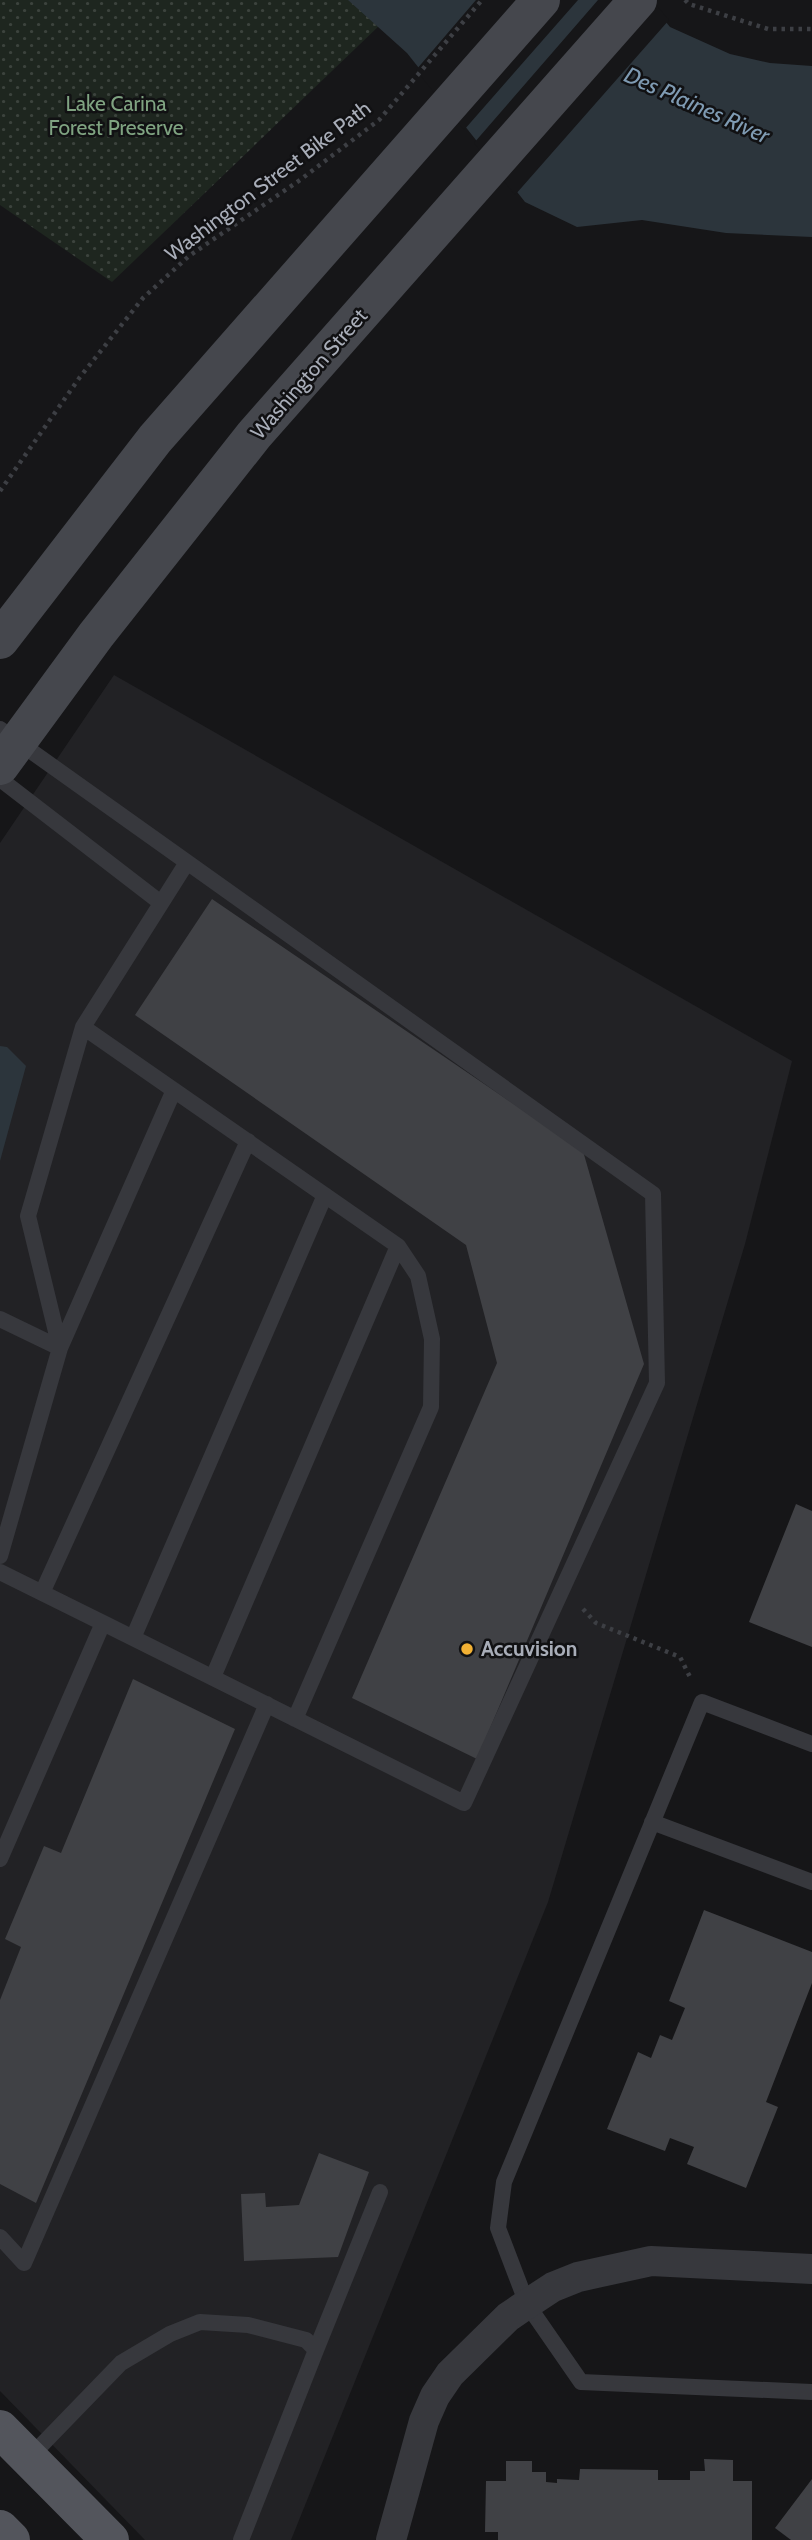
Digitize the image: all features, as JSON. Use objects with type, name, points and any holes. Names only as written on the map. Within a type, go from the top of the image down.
[{"type":"main road","points":[[0,640],[155,439],[541,0]]},
{"type":"main road","name":"Washington Street","points":[[6,746],[254,435],[638,0]]},
{"type":"main road","points":[[0,2429],[110,2540]]},
{"type":"main road","points":[[0,2529],[11,2540]]},
{"type":"street","points":[[391,2540],[424,2421],[435,2396],[450,2374],[508,2317],[527,2304],[554,2287],[578,2277],[651,2261],[812,2269]]},
{"type":"lane","points":[[0,1572],[464,1803],[657,1383],[653,1194],[186,864],[6,746]]},
{"type":"lane","points":[[0,779],[161,903]]},
{"type":"lane","points":[[60,1348],[28,1216],[83,1027],[186,864]]},
{"type":"lane","points":[[83,1027],[398,1246],[418,1276],[432,1339],[431,1407],[295,1718]]},
{"type":"lane","points":[[1,1551],[60,1348],[174,1090]]},
{"type":"lane","points":[[42,1593],[248,1141]]},
{"type":"lane","points":[[134,1638],[325,1195]]},
{"type":"lane","points":[[213,1677],[398,1246]]},
{"type":"lane","points":[[0,1318],[60,1348]]},
{"type":"lane","points":[[0,1859],[103,1623]]},
{"type":"lane","points":[[812,1744],[702,1702],[504,2182],[498,2228],[527,2304],[581,2382],[812,2392]]},
{"type":"lane","points":[[0,2238],[24,2263],[267,1704]]},
{"type":"lane","points":[[652,1822],[812,1882]]},
{"type":"lane","points":[[241,2540],[380,2192]]},
{"type":"lane","points":[[28,2459],[121,2362],[170,2334],[200,2322],[248,2325],[306,2340],[316,2350]]},
{"type":"path","name":"Washington Street Bike Path","points":[[0,491],[80,377],[143,298],[189,256],[300,180],[379,120],[482,0]]},
{"type":"path","points":[[685,0],[768,29],[812,29]]},
{"type":"path","points":[[563,1587],[596,1623],[680,1657],[702,1702]]},
{"type":"shaded area","points":[[114,675],[792,1061],[745,1244],[548,1902],[291,2540],[145,2540],[0,2391],[0,843]]},
{"type":"green space","name":"Lake Carina Forest Preserve","points":[[0,0],[406,0],[112,282],[0,205]]},
{"type":"water","name":"Des Plaines River","points":[[348,0],[648,0],[670,27],[730,54],[770,63],[812,66],[812,237],[726,233],[642,220],[577,227],[525,202],[407,53]]},
{"type":"water","points":[[0,1046],[7,1047],[26,1066],[0,1161]]},
{"type":"pier","points":[[476,0],[578,0],[464,130],[416,70]]},
{"type":"pier","points":[[598,0],[652,0],[669,20],[515,195],[474,143]]},
{"type":"building","points":[[212,899],[583,1151],[644,1364],[477,1759],[352,1698],[497,1363],[466,1245],[135,1015]]},
{"type":"building","points":[[796,1504],[812,1511],[812,1647],[749,1622]]},
{"type":"building","points":[[133,1679],[235,1729],[36,2203],[0,2184],[0,2000],[21,1947],[5,1939],[44,1846],[61,1853]]},
{"type":"building","points":[[704,1910],[812,1952],[812,1983],[766,2102],[778,2107],[746,2188],[687,2164],[694,2147],[670,2138],[665,2151],[607,2129],[638,2052],[651,2058],[660,2035],[672,2040],[685,2008],[669,2001]]},
{"type":"building","points":[[319,2153],[369,2172],[338,2257],[244,2261],[241,2194],[265,2193],[266,2207],[299,2205]]},
{"type":"building","points":[[704,2459],[733,2460],[733,2481],[752,2481],[752,2540],[498,2540],[498,2532],[485,2532],[486,2481],[506,2481],[506,2461],[532,2461],[532,2472],[546,2472],[546,2482],[557,2483],[557,2479],[579,2480],[580,2469],[658,2470],[658,2480],[690,2480],[690,2471],[705,2471]]},
{"type":"building","points":[[812,2479],[812,2540],[791,2540],[775,2528]]},
{"type":"place","name":"Accuvision","points":[[467,1649]]}]
